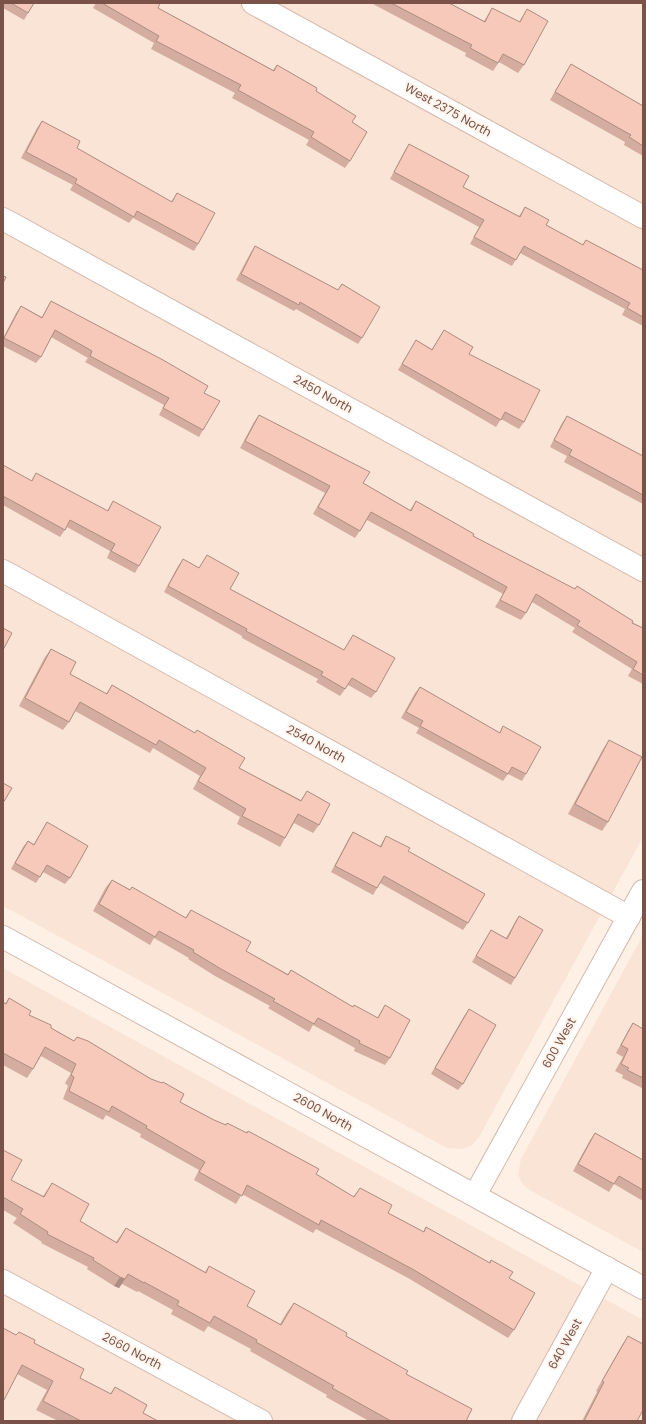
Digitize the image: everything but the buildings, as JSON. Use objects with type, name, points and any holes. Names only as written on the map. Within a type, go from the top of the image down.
[{"type":"street","name":"West 2375 North","points":[[253,3],[643,217]]},
{"type":"street","name":"2450 North","points":[[3,218],[643,570]]},
{"type":"street","name":"2540 North","points":[[3,571],[629,917]]},
{"type":"street","name":"600 West","points":[[475,1195],[643,891]]},
{"type":"street","name":"2600 North","points":[[3,937],[643,1288]]},
{"type":"street","name":"640 West","points":[[523,1421],[607,1268]]},
{"type":"street","name":"2660 North","points":[[3,1281],[261,1421]]},
{"type":"shaded area","points":[[3,3],[643,3],[643,837],[479,1137],[472,1145],[463,1149],[447,1148],[3,906]]},
{"type":"shaded area","points":[[643,935],[643,1252],[528,1189],[521,1182],[518,1174],[521,1159]]},
{"type":"shaded area","points":[[3,968],[643,1320],[643,1421],[3,1421]]}]
